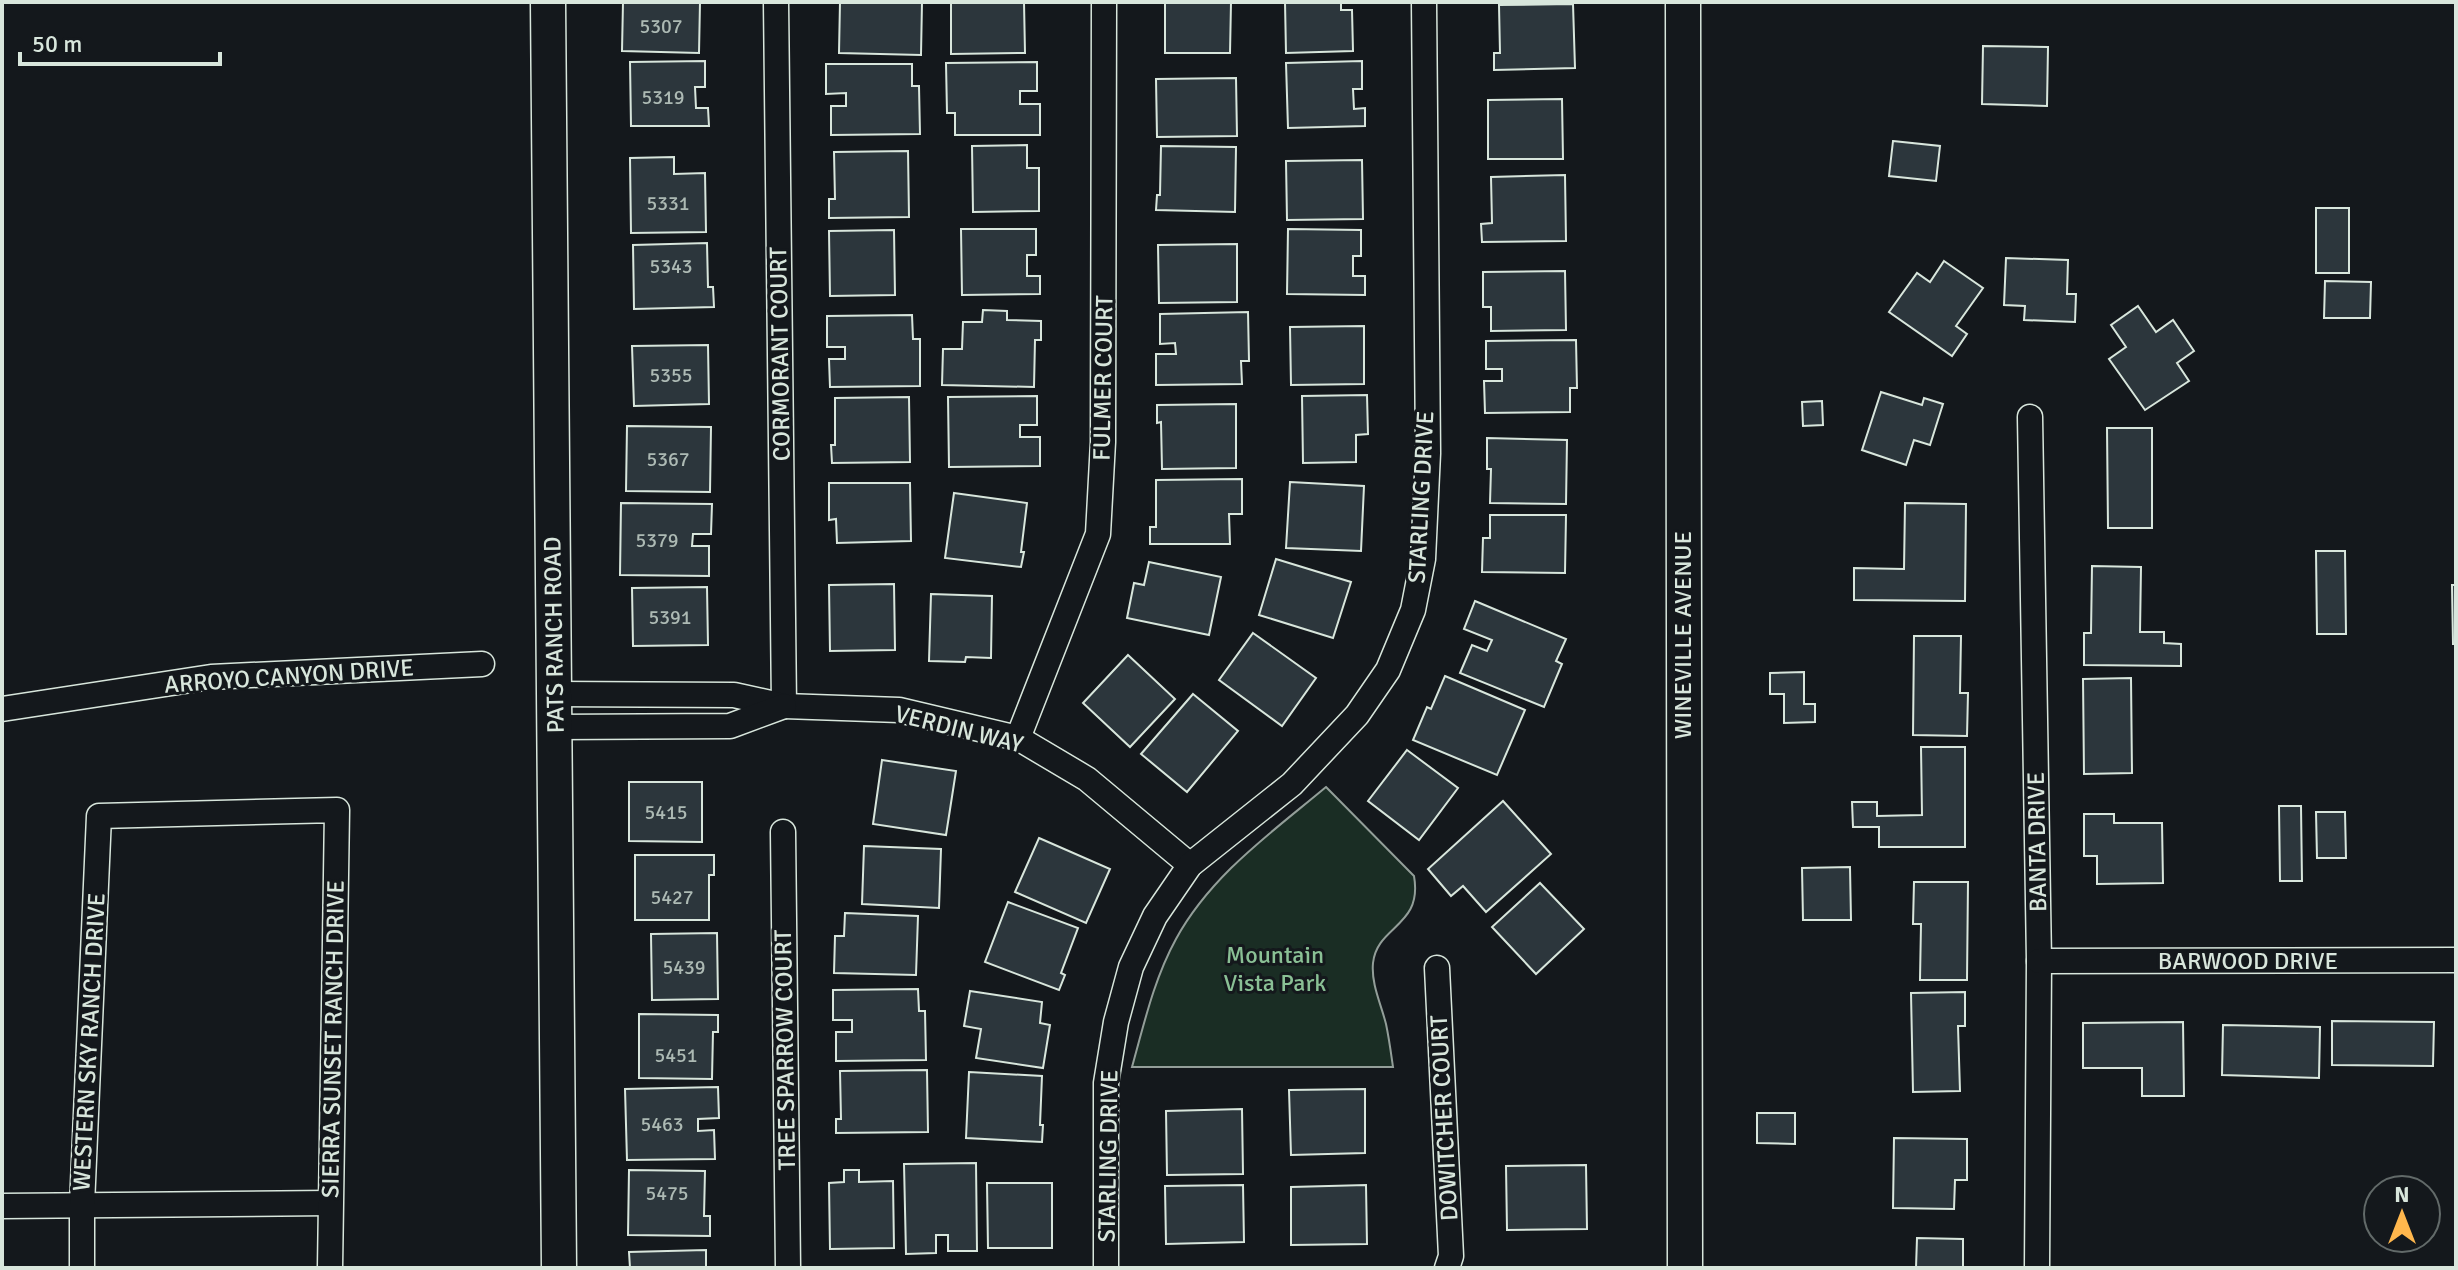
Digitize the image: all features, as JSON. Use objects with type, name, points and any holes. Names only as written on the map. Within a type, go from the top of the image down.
[{"type":"main road","name":"PATS RANCH ROAD","points":[[548,2],[559,1268]]},
{"type":"main road","name":"WINEVILLE AVENUE","points":[[1683,2],[1685,1268]]},
{"type":"street","name":"CORMORANT COURT","points":[[776,2],[784,706]]},
{"type":"street","name":"FULMER COURT","points":[[1018,738],[1098,534],[1103,426],[1104,2]]},
{"type":"street","name":"STARLING DRIVE","points":[[1106,1268],[1106,1083],[1116,1022],[1131,967],[1155,916],[1190,865],[1292,784],[1357,715],[1388,670],[1413,610],[1423,559],[1428,453],[1424,2]]},
{"type":"street","name":"BANTA DRIVE","points":[[2030,417],[2039,961],[2037,1268]]},
{"type":"street","name":"ARROYO CANYON DRIVE","points":[[2,709],[211,677],[482,664]]},
{"type":"street","name":"VERDIN WAY","points":[[555,711],[734,695],[784,706],[899,710],[1018,738],[1087,779],[1190,865]]},
{"type":"street","name":"VERDIN WAY","points":[[555,711],[730,726],[784,706]]},
{"type":"street","name":"SIERRA SUNSET RANCH DRIVE","points":[[99,816],[337,810],[330,1268]]},
{"type":"street","name":"WESTERN SKY RANCH DRIVE","points":[[82,1268],[99,816]]},
{"type":"street","name":"TREE SPARROW COURT","points":[[783,832],[788,1268]]},
{"type":"street","name":"BARWOOD DRIVE","points":[[2039,961],[2456,960]]},
{"type":"street","name":"DOWITCHER COURT","points":[[1437,968],[1451,1256],[1447,1268]]},
{"type":"street","points":[[2,1206],[330,1203]]},
{"type":"green space","name":"Mountain Vista Park","points":[[1326,787],[1414,876],[1412,906],[1382,941],[1373,963],[1393,1067],[1132,1067],[1162,970],[1190,916],[1244,856]]},
{"type":"building","points":[[623,2],[700,2],[699,53],[622,51]]},
{"type":"building","points":[[840,2],[922,2],[921,55],[839,53]]},
{"type":"building","points":[[951,2],[1024,2],[1025,53],[951,54]]},
{"type":"building","points":[[1165,2],[1231,2],[1230,53],[1165,53]]},
{"type":"building","points":[[1285,2],[1341,2],[1341,10],[1352,10],[1353,51],[1286,53]]},
{"type":"building","points":[[1573,4],[1575,68],[1494,70],[1494,53],[1500,53],[1499,5]]},
{"type":"building","points":[[1983,46],[2048,47],[2047,106],[1982,104]]},
{"type":"building","points":[[705,61],[705,87],[695,87],[696,108],[708,108],[709,126],[631,126],[630,62]]},
{"type":"building","points":[[1362,61],[1362,89],[1353,89],[1354,109],[1365,108],[1365,126],[1288,128],[1286,63]]},
{"type":"building","points":[[1037,62],[1037,91],[1020,91],[1020,104],[1040,104],[1040,135],[955,135],[955,113],[947,113],[946,63]]},
{"type":"building","points":[[826,64],[912,64],[912,86],[919,86],[920,134],[831,135],[831,106],[846,106],[846,93],[826,94]]},
{"type":"building","points":[[1236,78],[1237,136],[1157,137],[1156,79]]},
{"type":"building","points":[[1562,99],[1563,159],[1488,159],[1488,100]]},
{"type":"building","points":[[1893,141],[1940,146],[1936,181],[1889,176]]},
{"type":"building","points":[[1027,145],[1027,168],[1039,168],[1039,211],[973,212],[972,146]]},
{"type":"building","points":[[1161,146],[1236,147],[1235,212],[1156,210],[1157,195],[1160,195]]},
{"type":"building","points":[[908,151],[909,217],[829,218],[829,199],[835,199],[834,152]]},
{"type":"building","points":[[674,157],[674,174],[705,173],[706,232],[631,233],[630,158]]},
{"type":"building","points":[[1362,160],[1363,219],[1287,220],[1286,161]]},
{"type":"building","points":[[1565,175],[1566,241],[1482,242],[1481,224],[1492,223],[1491,177]]},
{"type":"building","points":[[2316,208],[2349,208],[2349,273],[2316,273]]},
{"type":"building","points":[[961,229],[1036,229],[1036,255],[1027,255],[1027,276],[1040,276],[1040,294],[962,295]]},
{"type":"building","points":[[1288,229],[1361,230],[1361,256],[1353,256],[1353,276],[1365,276],[1365,295],[1287,294]]},
{"type":"building","points":[[894,230],[895,295],[830,296],[829,231]]},
{"type":"building","points":[[707,243],[708,287],[713,287],[714,307],[634,309],[633,245]]},
{"type":"building","points":[[1237,244],[1237,302],[1159,303],[1158,245]]},
{"type":"building","points":[[2006,258],[2068,260],[2067,294],[2076,294],[2075,322],[2024,320],[2025,306],[2004,305]]},
{"type":"building","points":[[1944,261],[1983,288],[1956,326],[1967,334],[1952,356],[1889,312],[1917,273],[1930,282]]},
{"type":"building","points":[[1565,271],[1566,330],[1491,331],[1491,307],[1483,307],[1483,272]]},
{"type":"building","points":[[2325,281],[2371,282],[2370,318],[2324,318]]},
{"type":"building","points":[[2138,306],[2156,332],[2173,320],[2194,351],[2177,363],[2189,381],[2145,410],[2109,359],[2126,347],[2111,325]]},
{"type":"building","points":[[983,310],[1007,311],[1007,320],[1041,321],[1041,340],[1035,340],[1034,387],[942,385],[943,349],[962,349],[963,322],[982,322]]},
{"type":"building","points":[[1248,312],[1249,361],[1241,361],[1242,384],[1156,385],[1156,354],[1176,354],[1175,343],[1160,344],[1160,314]]},
{"type":"building","points":[[912,315],[913,339],[920,339],[920,386],[830,387],[829,359],[845,359],[845,347],[827,347],[827,316]]},
{"type":"building","points":[[1364,326],[1364,384],[1291,385],[1290,327]]},
{"type":"building","points":[[1576,340],[1577,388],[1570,388],[1570,412],[1485,413],[1484,381],[1502,381],[1502,369],[1486,369],[1486,341]]},
{"type":"building","points":[[708,345],[709,404],[634,406],[632,346]]},
{"type":"building","points":[[1881,392],[1922,405],[1924,398],[1943,404],[1930,445],[1914,440],[1906,465],[1862,450]]},
{"type":"building","points":[[1367,395],[1368,434],[1356,435],[1356,462],[1303,463],[1302,396]]},
{"type":"building","points":[[1037,396],[1037,425],[1020,425],[1020,437],[1040,437],[1040,466],[949,467],[948,397]]},
{"type":"building","points":[[909,397],[910,462],[832,463],[835,398]]},
{"type":"building","points":[[1822,401],[1823,425],[1803,426],[1802,402]]},
{"type":"building","points":[[1236,404],[1236,468],[1162,469],[1161,422],[1157,423],[1157,405]]},
{"type":"building","points":[[627,426],[711,427],[710,492],[626,491]]},
{"type":"building","points":[[2107,428],[2152,428],[2152,528],[2108,528]]},
{"type":"building","points":[[1487,438],[1567,440],[1566,504],[1490,503],[1491,469],[1487,469]]},
{"type":"building","points":[[1242,479],[1242,514],[1229,514],[1230,544],[1150,544],[1150,527],[1156,527],[1156,480]]},
{"type":"building","points":[[1290,482],[1364,486],[1361,551],[1286,548]]},
{"type":"building","points":[[829,483],[910,483],[911,541],[837,543],[836,519],[829,520]]},
{"type":"building","points":[[954,493],[1027,503],[1021,567],[945,558]]},
{"type":"building","points":[[621,503],[712,504],[711,534],[693,534],[692,546],[709,546],[709,576],[620,575]]},
{"type":"building","points":[[1905,503],[1966,504],[1965,601],[1854,600],[1854,568],[1904,569]]},
{"type":"building","points":[[1490,515],[1566,515],[1565,573],[1482,572],[1483,538],[1490,538]]},
{"type":"building","points":[[2316,551],[2345,551],[2346,634],[2317,634]]},
{"type":"building","points":[[1276,559],[1351,582],[1333,638],[1259,615]]},
{"type":"building","points":[[1149,562],[1221,577],[1209,635],[1127,618],[1134,583],[1144,585]]},
{"type":"building","points":[[2092,566],[2141,567],[2140,632],[2164,632],[2164,643],[2181,644],[2181,666],[2084,665],[2084,633],[2091,633]]},
{"type":"building","points":[[894,584],[895,650],[830,651],[829,585]]},
{"type":"building","points":[[2452,585],[2456,585],[2456,644],[2453,644]]},
{"type":"building","points":[[707,587],[708,645],[633,646],[632,588]]},
{"type":"building","points":[[931,594],[992,596],[991,658],[966,657],[965,662],[929,661]]},
{"type":"building","points":[[1475,601],[1566,639],[1556,661],[1562,664],[1544,707],[1460,673],[1472,645],[1487,651],[1492,640],[1464,629]]},
{"type":"building","points":[[1253,633],[1316,678],[1282,726],[1219,680]]},
{"type":"building","points":[[1914,636],[1961,636],[1960,693],[1968,693],[1967,736],[1913,735]]},
{"type":"building","points":[[1128,655],[1175,699],[1130,747],[1083,703]]},
{"type":"building","points":[[1804,672],[1804,704],[1815,704],[1815,722],[1784,723],[1784,694],[1770,694],[1770,673]]},
{"type":"building","points":[[1445,676],[1525,710],[1497,775],[1413,740]]},
{"type":"building","points":[[2131,678],[2132,773],[2084,774],[2083,679]]},
{"type":"building","points":[[1193,694],[1238,731],[1187,792],[1141,754]]},
{"type":"building","points":[[1921,747],[1965,747],[1965,847],[1879,847],[1879,827],[1853,827],[1852,802],[1877,802],[1877,816],[1922,815]]},
{"type":"building","points":[[1407,750],[1458,788],[1419,840],[1368,801]]},
{"type":"building","points":[[882,760],[956,771],[946,835],[873,824]]},
{"type":"building","points":[[629,782],[702,782],[702,842],[629,841]]},
{"type":"building","points":[[1503,801],[1551,854],[1486,912],[1463,886],[1451,896],[1428,869]]},
{"type":"building","points":[[2279,806],[2301,806],[2302,881],[2280,881]]},
{"type":"building","points":[[2316,812],[2345,812],[2346,858],[2317,858]]},
{"type":"building","points":[[2084,814],[2114,814],[2114,823],[2162,823],[2163,883],[2097,884],[2097,856],[2084,856]]},
{"type":"building","points":[[1039,838],[1110,869],[1086,923],[1015,892]]},
{"type":"building","points":[[864,846],[941,849],[939,908],[862,904]]},
{"type":"building","points":[[635,855],[714,855],[714,875],[709,875],[709,920],[635,920]]},
{"type":"building","points":[[1850,867],[1851,920],[1803,920],[1802,868]]},
{"type":"building","points":[[1914,882],[1968,882],[1967,980],[1920,980],[1921,924],[1913,924]]},
{"type":"building","points":[[1540,883],[1584,929],[1536,974],[1492,927]]},
{"type":"building","points":[[1008,902],[1078,928],[1061,973],[1065,975],[1059,990],[985,962]]},
{"type":"building","points":[[845,913],[918,916],[916,975],[834,973],[835,936],[844,936]]},
{"type":"building","points":[[717,933],[718,999],[652,1000],[651,934]]},
{"type":"building","points":[[918,989],[919,1011],[925,1011],[926,1060],[836,1061],[836,1032],[852,1032],[852,1020],[833,1020],[833,990]]},
{"type":"building","points":[[970,991],[1042,1002],[1040,1023],[1050,1025],[1043,1068],[976,1058],[981,1029],[964,1026]]},
{"type":"building","points":[[1965,992],[1965,1026],[1958,1026],[1960,1091],[1913,1092],[1911,993]]},
{"type":"building","points":[[639,1014],[718,1015],[718,1032],[713,1032],[712,1079],[639,1078]]},
{"type":"building","points":[[2332,1021],[2434,1022],[2433,1066],[2332,1065]]},
{"type":"building","points":[[2183,1022],[2184,1096],[2142,1096],[2142,1068],[2083,1068],[2083,1023]]},
{"type":"building","points":[[2223,1025],[2320,1027],[2319,1078],[2222,1075]]},
{"type":"building","points":[[927,1070],[928,1132],[836,1133],[836,1119],[841,1119],[840,1071]]},
{"type":"building","points":[[969,1072],[1042,1076],[1042,1142],[966,1138]]},
{"type":"building","points":[[718,1087],[719,1118],[698,1119],[698,1131],[714,1130],[715,1159],[627,1160],[625,1089]]},
{"type":"building","points":[[1365,1089],[1365,1153],[1291,1155],[1289,1090]]},
{"type":"building","points":[[1242,1109],[1243,1174],[1167,1175],[1166,1111]]},
{"type":"building","points":[[1757,1113],[1795,1113],[1795,1144],[1757,1143]]},
{"type":"building","points":[[1894,1138],[1967,1139],[1967,1180],[1955,1180],[1954,1209],[1893,1208]]},
{"type":"building","points":[[976,1163],[977,1251],[948,1251],[948,1235],[936,1235],[936,1253],[906,1254],[904,1164]]},
{"type":"building","points":[[1586,1165],[1587,1229],[1507,1230],[1506,1166]]},
{"type":"building","points":[[629,1170],[705,1171],[704,1216],[710,1216],[710,1236],[628,1235]]},
{"type":"building","points":[[844,1170],[859,1170],[859,1182],[893,1181],[894,1248],[830,1249],[829,1183],[844,1182]]},
{"type":"building","points":[[987,1183],[1052,1183],[1052,1248],[988,1248]]},
{"type":"building","points":[[1243,1185],[1244,1242],[1166,1244],[1165,1186]]},
{"type":"building","points":[[1366,1185],[1367,1244],[1291,1245],[1291,1187]]},
{"type":"building","points":[[1917,1238],[1963,1239],[1963,1268],[1916,1268]]},
{"type":"building","points":[[706,1250],[706,1268],[630,1268],[629,1252]]}]
